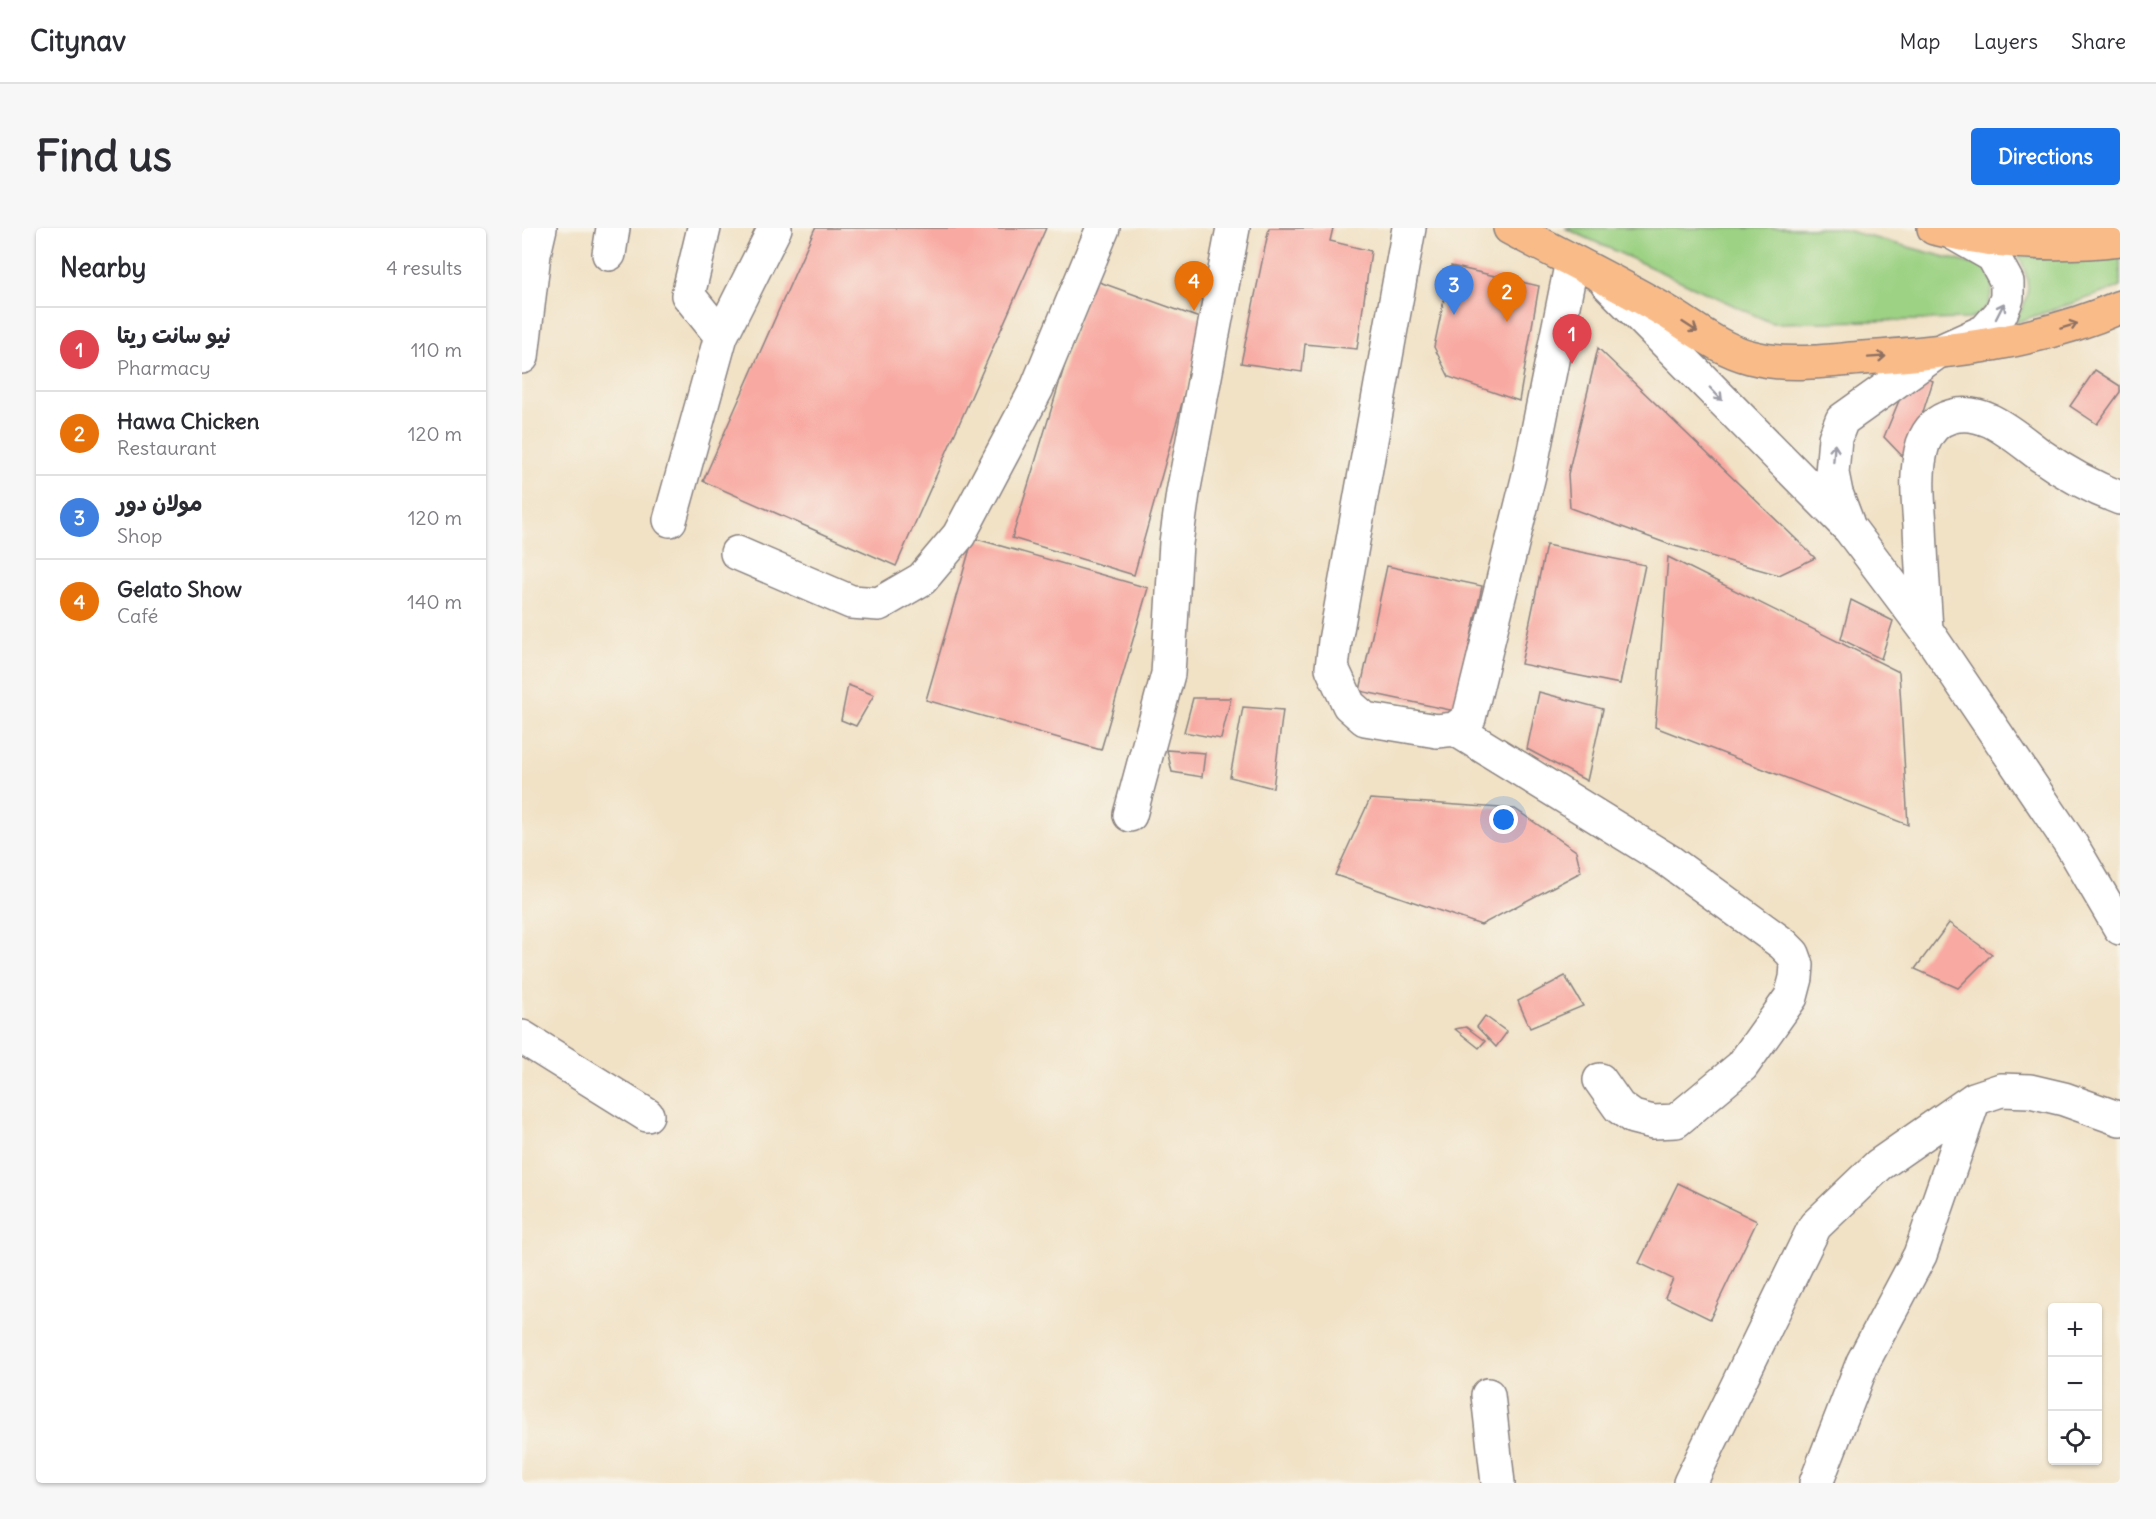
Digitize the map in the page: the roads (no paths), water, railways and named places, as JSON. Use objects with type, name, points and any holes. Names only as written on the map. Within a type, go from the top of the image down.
[{"type":"highway","points":[[1510,228],[1668,312],[1710,340],[1748,357],[1786,364],[1936,353],[2028,338],[2120,307]]},
{"type":"highway","points":[[1943,230],[2056,243],[2120,239]]},
{"type":"street","points":[[522,357],[534,254],[540,228]]},
{"type":"street","points":[[704,228],[688,295],[721,336]]},
{"type":"street","points":[[670,520],[721,336],[775,228]]},
{"type":"street","points":[[737,553],[851,602],[879,604],[922,579],[959,535],[1036,388],[1103,228]]},
{"type":"street","points":[[1130,815],[1168,674],[1176,543],[1183,492],[1233,228]]},
{"type":"street","points":[[1409,228],[1332,668],[1349,705],[1365,719],[1437,731],[1455,729],[1469,718],[1529,475],[1572,261]]},
{"type":"street","points":[[1850,530],[1836,493],[1832,473],[1835,438],[1842,420],[1936,353],[1985,331],[2001,313],[2007,298],[2007,282],[1993,256],[1943,230]]},
{"type":"street","points":[[1602,277],[1850,530],[1926,630],[2072,846],[2120,927]]},
{"type":"street","points":[[1926,630],[1918,466],[1924,442],[1940,421],[1951,415],[1977,415],[2012,434],[2080,481],[2120,498]]},
{"type":"street","points":[[1455,729],[1669,861],[1783,944],[1792,954],[1797,965],[1791,997],[1742,1066],[1676,1121],[1653,1122],[1633,1117],[1619,1107],[1600,1080]]},
{"type":"street","points":[[522,1037],[647,1115]]},
{"type":"street","points":[[1690,1483],[1815,1226],[1880,1165],[1974,1099],[2001,1090],[2030,1091],[2120,1119]]},
{"type":"street","points":[[1816,1483],[1863,1362],[1920,1255],[1974,1099]]},
{"type":"street","points":[[1488,1395],[1498,1483]]},
{"type":"place","name":"Gelato Show","points":[[1194,311]]},
{"type":"place","name":"مولان دور","points":[[1454,315]]},
{"type":"place","name":"Hawa Chicken","points":[[1507,322]]},
{"type":"place","name":"نيو سانت ريتا","points":[[1572,364]]}]
